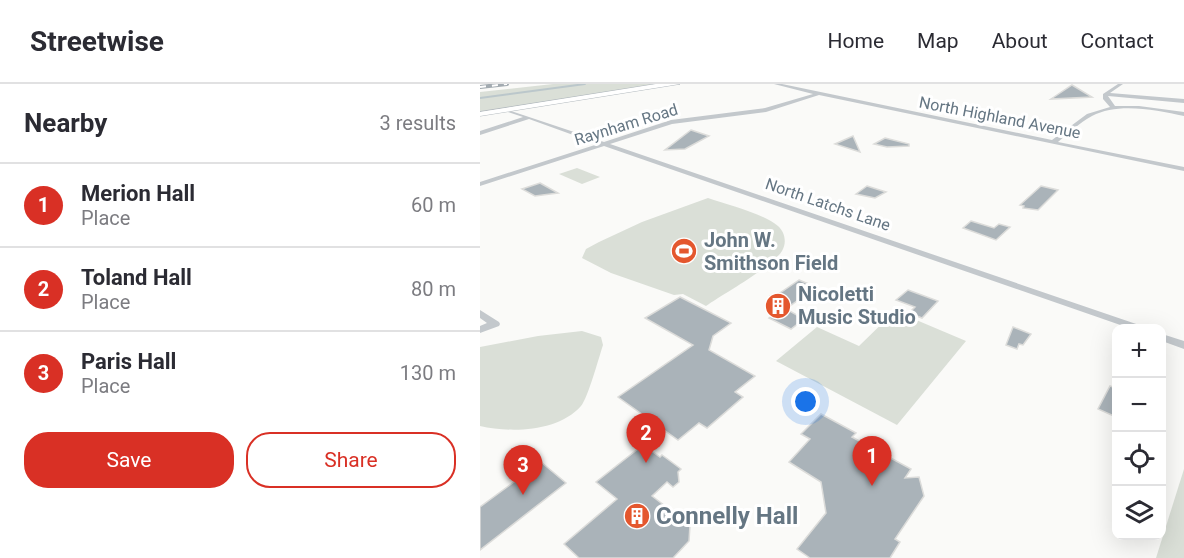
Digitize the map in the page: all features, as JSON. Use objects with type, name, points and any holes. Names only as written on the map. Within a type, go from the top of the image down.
[{"type":"street","points":[[480,114],[636,88],[677,84]]},
{"type":"street","name":"North Highland Avenue","points":[[776,84],[1184,169]]},
{"type":"street","points":[[1107,92],[1121,84]]},
{"type":"street","points":[[1107,92],[1184,101]]},
{"type":"street","points":[[1107,92],[1106,99],[1114,109]]},
{"type":"street","name":"Raynham Road","points":[[480,184],[682,119],[766,110],[818,94]]},
{"type":"street","points":[[1055,141],[1091,114],[1114,109],[1155,109],[1184,114]]},
{"type":"street","name":"North Latchs Lane","points":[[507,110],[602,145],[1126,324]]},
{"type":"street","points":[[480,133],[528,118]]},
{"type":"street","points":[[480,313],[495,324],[480,330]]},
{"type":"street","points":[[1166,339],[1184,345]]},
{"type":"shaded area","points":[[553,84],[656,84],[480,112],[480,92]]},
{"type":"shaded area","points":[[577,168],[600,177],[582,184],[559,174]]},
{"type":"shaded area","name":"John W. Smithson Field","points":[[708,198],[771,221],[780,228],[785,241],[782,251],[768,265],[706,306],[683,294],[674,295],[611,273],[582,258],[586,249],[599,242],[642,222]]},
{"type":"shaded area","points":[[895,311],[966,341],[897,425],[776,361],[817,327],[859,346]]},
{"type":"shaded area","points":[[582,331],[601,337],[603,345],[581,406],[571,415],[547,426],[520,430],[480,426],[480,347],[538,336]]},
{"type":"shaded area","points":[[1184,469],[1184,558],[1156,558],[1162,540],[1166,540],[1166,526]]},
{"type":"building","points":[[1072,85],[1092,97],[1051,99]]},
{"type":"building","points":[[691,130],[709,136],[685,149],[665,150]]},
{"type":"building","points":[[853,136],[860,152],[835,144]]},
{"type":"building","points":[[885,138],[909,144],[909,146],[887,147],[874,144]]},
{"type":"building","points":[[540,183],[558,193],[535,196],[522,189]]},
{"type":"building","points":[[867,186],[886,192],[875,198],[856,194]]},
{"type":"building","points":[[1041,186],[1058,190],[1038,210],[1023,208],[1024,206],[1020,205]]},
{"type":"building","points":[[971,221],[994,228],[999,224],[1010,227],[996,240],[963,228]]},
{"type":"building","name":"Nicoletti Music Studio","points":[[799,280],[816,287],[786,309],[804,319],[791,329],[769,318],[776,312],[776,303],[786,296],[780,293]]},
{"type":"building","points":[[908,290],[938,301],[922,318],[909,313],[915,307],[896,300]]},
{"type":"building","points":[[680,297],[731,323],[713,336],[709,350],[755,376],[735,392],[743,397],[707,428],[699,423],[678,440],[618,397],[693,345],[645,318]]},
{"type":"building","points":[[1013,327],[1031,334],[1023,345],[1019,344],[1017,349],[1006,345]]},
{"type":"building","points":[[1110,386],[1112,387],[1112,415],[1098,409]]},
{"type":"building","points":[[821,414],[856,433],[852,437],[911,469],[905,478],[919,477],[924,496],[895,539],[900,542],[890,558],[810,558],[797,549],[826,513],[821,482],[789,462],[810,439],[801,434]]},
{"type":"building","name":"Connelly Hall","points":[[643,445],[681,469],[678,472],[679,482],[673,487],[667,482],[652,496],[690,525],[689,541],[673,558],[579,558],[564,544],[617,499],[596,482]]},
{"type":"building","points":[[541,462],[566,483],[480,550],[480,507]]},
{"type":"waterway","points":[[480,98],[585,84]]},
{"type":"railway","points":[[480,87],[507,84]]},
{"type":"place","name":"John W. Smithson Field","points":[[684,251]]},
{"type":"place","name":"Nicoletti Music Studio","points":[[778,306]]},
{"type":"place","name":"Toland Hall","points":[[646,463]]},
{"type":"place","name":"Merion Hall","points":[[872,486]]},
{"type":"place","name":"Paris Hall","points":[[523,495]]},
{"type":"place","name":"Connelly Hall","points":[[637,516]]}]
